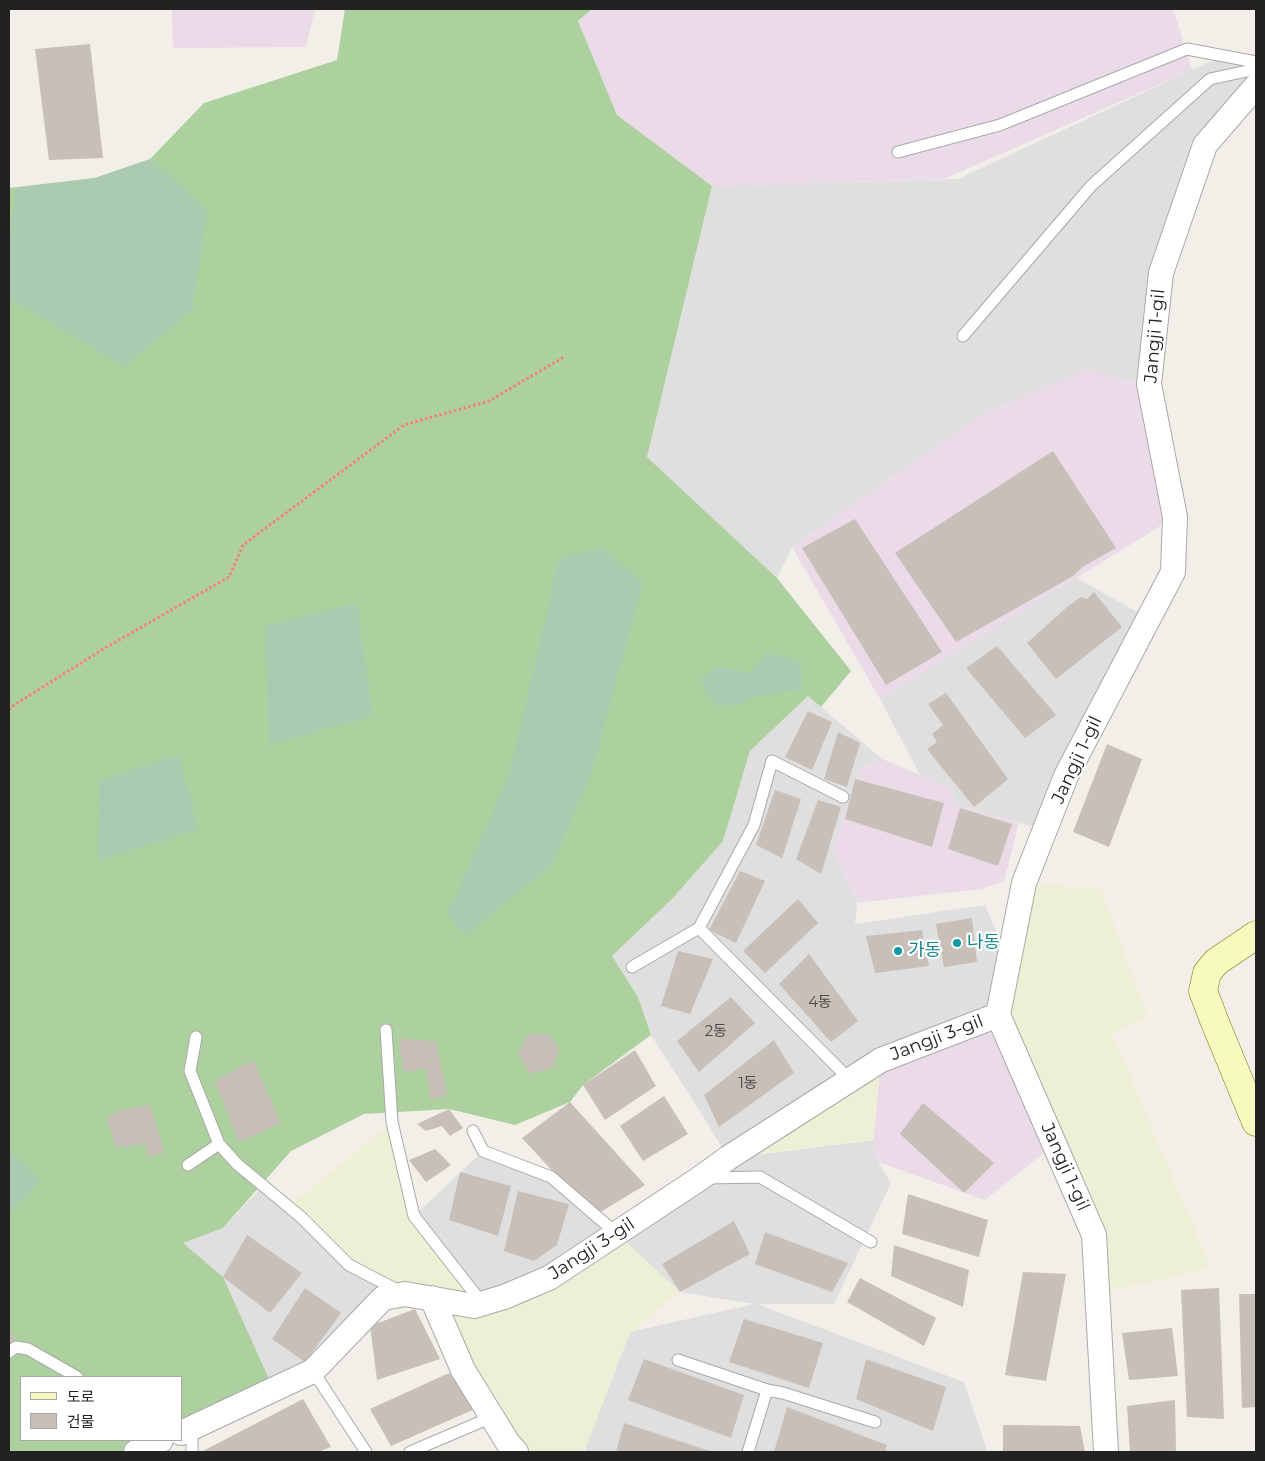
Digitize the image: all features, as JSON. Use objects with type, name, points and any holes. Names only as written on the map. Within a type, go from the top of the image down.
[{"type":"street","name":"Jangji 1-gil","points":[[1106,1452],[1094,1235],[998,1015],[1024,883],[1066,776],[1173,572],[1175,517],[1149,384],[1160,273],[1205,145],[1256,86]]},
{"type":"street","points":[[1256,935],[1216,962],[1207,973],[1203,991],[1256,1122]]},
{"type":"street","name":"Jangji 3-gil","points":[[187,1430],[313,1371],[383,1298],[405,1294],[474,1306],[504,1297],[549,1278],[728,1158],[881,1060],[998,1015]]},
{"type":"street","points":[[432,1298],[463,1370],[508,1443],[516,1452]]},
{"type":"street","points":[[136,1452],[158,1441]]},
{"type":"lane","points":[[898,152],[1000,125],[1187,48],[1256,62]]},
{"type":"lane","points":[[963,336],[1091,186],[1210,79],[1256,69]]},
{"type":"lane","points":[[632,967],[699,928],[754,825],[772,761],[843,797]]},
{"type":"lane","points":[[699,928],[850,1080]]},
{"type":"lane","points":[[386,1030],[392,1122],[414,1216],[482,1303]]},
{"type":"lane","points":[[196,1037],[190,1071],[219,1144],[237,1164],[300,1217],[349,1265],[405,1294]]},
{"type":"lane","points":[[473,1131],[484,1151],[550,1177],[616,1233]]},
{"type":"lane","points":[[188,1165],[219,1144]]},
{"type":"lane","points":[[699,1179],[760,1177],[871,1242]]},
{"type":"lane","points":[[9,1352],[16,1347],[28,1349],[75,1376]]},
{"type":"lane","points":[[678,1360],[767,1390],[783,1393],[876,1422]]},
{"type":"lane","points":[[313,1371],[366,1452]]},
{"type":"lane","points":[[748,1452],[767,1390]]},
{"type":"lane","points":[[410,1452],[492,1417]]},
{"type":"lane","points":[[187,1430],[192,1452]]},
{"type":"path","points":[[9,710],[105,648],[229,577],[243,545],[404,425],[489,401],[564,357]]},
{"type":"shaded area","points":[[172,9],[315,9],[306,47],[173,48]]},
{"type":"shaded area","points":[[592,9],[1173,9],[1192,70],[944,179],[712,186],[617,115],[578,21]]},
{"type":"shaded area","points":[[1224,55],[1256,61],[1256,86],[1205,145],[1161,273],[1149,384],[1125,380],[1013,401],[983,414],[792,547],[777,578],[647,457],[712,186],[958,179]]},
{"type":"shaded area","points":[[1088,369],[1124,380],[1149,384],[1175,517],[880,699],[792,547],[983,414]]},
{"type":"shaded area","points":[[1073,576],[1148,618],[1045,830],[952,804],[954,789],[920,775],[880,699]]},
{"type":"shaded area","points":[[808,696],[882,759],[859,770],[833,849],[857,903],[855,924],[985,905],[1009,962],[998,1015],[881,1060],[729,1158],[873,1140],[878,1162],[891,1183],[834,1304],[757,1304],[964,1382],[987,1450],[985,1452],[584,1452],[630,1332],[754,1304],[680,1292],[616,1233],[728,1157],[651,1035],[638,997],[612,956],[673,898],[723,841],[750,751]]},
{"type":"shaded area","points":[[882,759],[954,789],[952,804],[1019,823],[1004,881],[982,889],[857,903],[833,849],[859,770]]},
{"type":"shaded area","points":[[998,1015],[1055,1144],[985,1200],[878,1162],[873,1140],[881,1060]]},
{"type":"shaded area","points":[[483,1151],[551,1177],[616,1233],[482,1303],[414,1216]]},
{"type":"shaded area","points":[[263,1186],[405,1294],[274,1390],[183,1243],[223,1228]]},
{"type":"green space","points":[[345,9],[592,9],[578,21],[617,115],[712,186],[647,457],[777,578],[851,671],[821,707],[808,696],[750,751],[723,841],[673,898],[612,956],[638,997],[651,1035],[583,1085],[570,1102],[515,1125],[449,1109],[364,1114],[291,1151],[223,1228],[183,1243],[223,1277],[274,1390],[182,1430],[182,1376],[20,1376],[20,1441],[157,1441],[136,1452],[9,1452],[9,188],[95,178],[150,159],[204,103],[337,60]]},
{"type":"green space","points":[[151,159],[208,210],[192,310],[124,367],[9,298],[9,241],[16,188],[95,178]]},
{"type":"green space","points":[[602,547],[643,583],[591,775],[552,865],[465,936],[447,914],[509,774],[559,559]]},
{"type":"green space","points":[[357,603],[373,716],[269,745],[265,625]]},
{"type":"green space","points":[[767,652],[801,662],[802,690],[757,697],[742,704],[716,706],[700,681],[717,666],[750,673]]},
{"type":"green space","points":[[179,755],[199,829],[98,861],[99,780]]},
{"type":"green space","points":[[1024,883],[1101,889],[1148,1017],[1112,1033],[1211,1268],[1097,1294],[1094,1235],[998,1015]]},
{"type":"green space","points":[[881,1060],[873,1140],[728,1158]]},
{"type":"green space","points":[[392,1122],[414,1216],[482,1303],[616,1233],[680,1292],[630,1332],[584,1452],[516,1452],[437,1299],[405,1294],[349,1265],[293,1203]]},
{"type":"green space","points":[[9,1151],[41,1179],[9,1215]]},
{"type":"building","points":[[90,44],[103,158],[49,160],[35,49]]},
{"type":"building","points":[[1053,451],[1116,548],[1084,566],[1073,576],[956,642],[895,553]]},
{"type":"building","points":[[855,519],[942,652],[886,685],[802,548]]},
{"type":"building","points":[[1094,592],[1122,627],[1056,679],[1027,643],[1067,607],[1081,597],[1087,599]]},
{"type":"building","points":[[997,646],[1056,715],[1025,738],[966,668]]},
{"type":"building","points":[[946,693],[1008,779],[974,807],[927,749],[937,742],[932,734],[943,725],[928,704]]},
{"type":"building","points":[[808,711],[832,722],[812,770],[785,757]]},
{"type":"building","points":[[838,732],[860,743],[847,787],[824,779]]},
{"type":"building","points":[[1107,744],[1142,759],[1109,847],[1073,832]]},
{"type":"building","points":[[855,779],[944,803],[932,847],[845,819]]},
{"type":"building","points":[[775,790],[801,799],[782,858],[756,845]]},
{"type":"building","points":[[818,800],[841,807],[821,874],[796,859]]},
{"type":"building","points":[[960,808],[1012,824],[998,866],[948,849]]},
{"type":"building","points":[[740,871],[765,881],[736,943],[709,930]]},
{"type":"building","points":[[798,899],[818,923],[765,973],[743,951]]},
{"type":"building","name":"나동","points":[[972,918],[977,962],[944,967],[936,924]]},
{"type":"building","name":"가동","points":[[922,930],[929,966],[875,973],[866,936]]},
{"type":"building","points":[[678,951],[713,959],[690,1014],[661,1006]]},
{"type":"building","points":[[809,954],[858,1021],[831,1042],[779,984]]},
{"type":"building","points":[[731,997],[755,1023],[699,1072],[677,1041]]},
{"type":"building","points":[[528,1034],[548,1034],[559,1049],[554,1068],[530,1074],[518,1053]]},
{"type":"building","points":[[398,1038],[436,1042],[447,1095],[430,1100],[426,1068],[404,1072]]},
{"type":"building","points":[[774,1040],[794,1073],[719,1127],[704,1095]]},
{"type":"building","points":[[635,1050],[656,1086],[605,1120],[583,1085]]},
{"type":"building","points":[[253,1060],[281,1123],[239,1142],[215,1081]]},
{"type":"building","points":[[664,1096],[688,1134],[643,1161],[620,1126]]},
{"type":"building","points":[[570,1102],[645,1185],[594,1216],[522,1138]]},
{"type":"building","points":[[923,1103],[994,1163],[964,1193],[900,1134]]},
{"type":"building","points":[[150,1105],[164,1152],[148,1158],[146,1144],[117,1148],[106,1119],[119,1110]]},
{"type":"building","points":[[449,1109],[463,1128],[450,1136],[442,1126],[426,1131],[417,1124]]},
{"type":"building","points":[[435,1149],[451,1165],[426,1182],[409,1160]]},
{"type":"building","points":[[460,1172],[511,1186],[498,1236],[449,1220]]},
{"type":"building","points":[[518,1191],[569,1204],[557,1245],[534,1261],[504,1251]]},
{"type":"building","points":[[908,1194],[988,1220],[979,1257],[902,1234]]},
{"type":"building","points":[[734,1221],[750,1254],[680,1292],[662,1264]]},
{"type":"building","points":[[765,1232],[848,1263],[832,1292],[755,1264]]},
{"type":"building","points":[[247,1235],[302,1273],[270,1313],[223,1277]]},
{"type":"building","points":[[894,1245],[969,1270],[963,1307],[891,1276]]},
{"type":"building","points":[[1023,1272],[1066,1274],[1046,1381],[1005,1375]]},
{"type":"building","points":[[860,1278],[936,1318],[924,1346],[847,1302]]},
{"type":"building","points":[[305,1288],[341,1313],[305,1362],[272,1339]]},
{"type":"building","points":[[1219,1288],[1224,1419],[1187,1417],[1181,1290]]},
{"type":"building","points":[[1239,1294],[1256,1294],[1256,1407],[1242,1408]]},
{"type":"building","points":[[415,1309],[440,1359],[377,1380],[370,1326]]},
{"type":"building","points":[[744,1319],[823,1343],[809,1388],[729,1362]]},
{"type":"building","points":[[1172,1328],[1178,1376],[1129,1380],[1122,1333]]},
{"type":"building","points":[[9,1331],[16,1338],[9,1345]]},
{"type":"building","points":[[644,1359],[744,1395],[731,1438],[628,1400]]},
{"type":"building","points":[[866,1359],[946,1387],[933,1431],[856,1399]]},
{"type":"building","points":[[449,1373],[477,1408],[391,1446],[370,1409]]},
{"type":"building","points":[[303,1399],[331,1447],[318,1452],[201,1452]]},
{"type":"building","points":[[1175,1400],[1176,1452],[1130,1452],[1127,1406]]},
{"type":"building","points":[[787,1407],[887,1445],[885,1452],[774,1452]]},
{"type":"building","points":[[624,1423],[713,1452],[616,1452]]},
{"type":"building","points":[[1003,1425],[1080,1426],[1085,1452],[1003,1452]]},
{"type":"place","name":"나동","points":[[957,943]]},
{"type":"place","name":"가동","points":[[898,951]]}]
